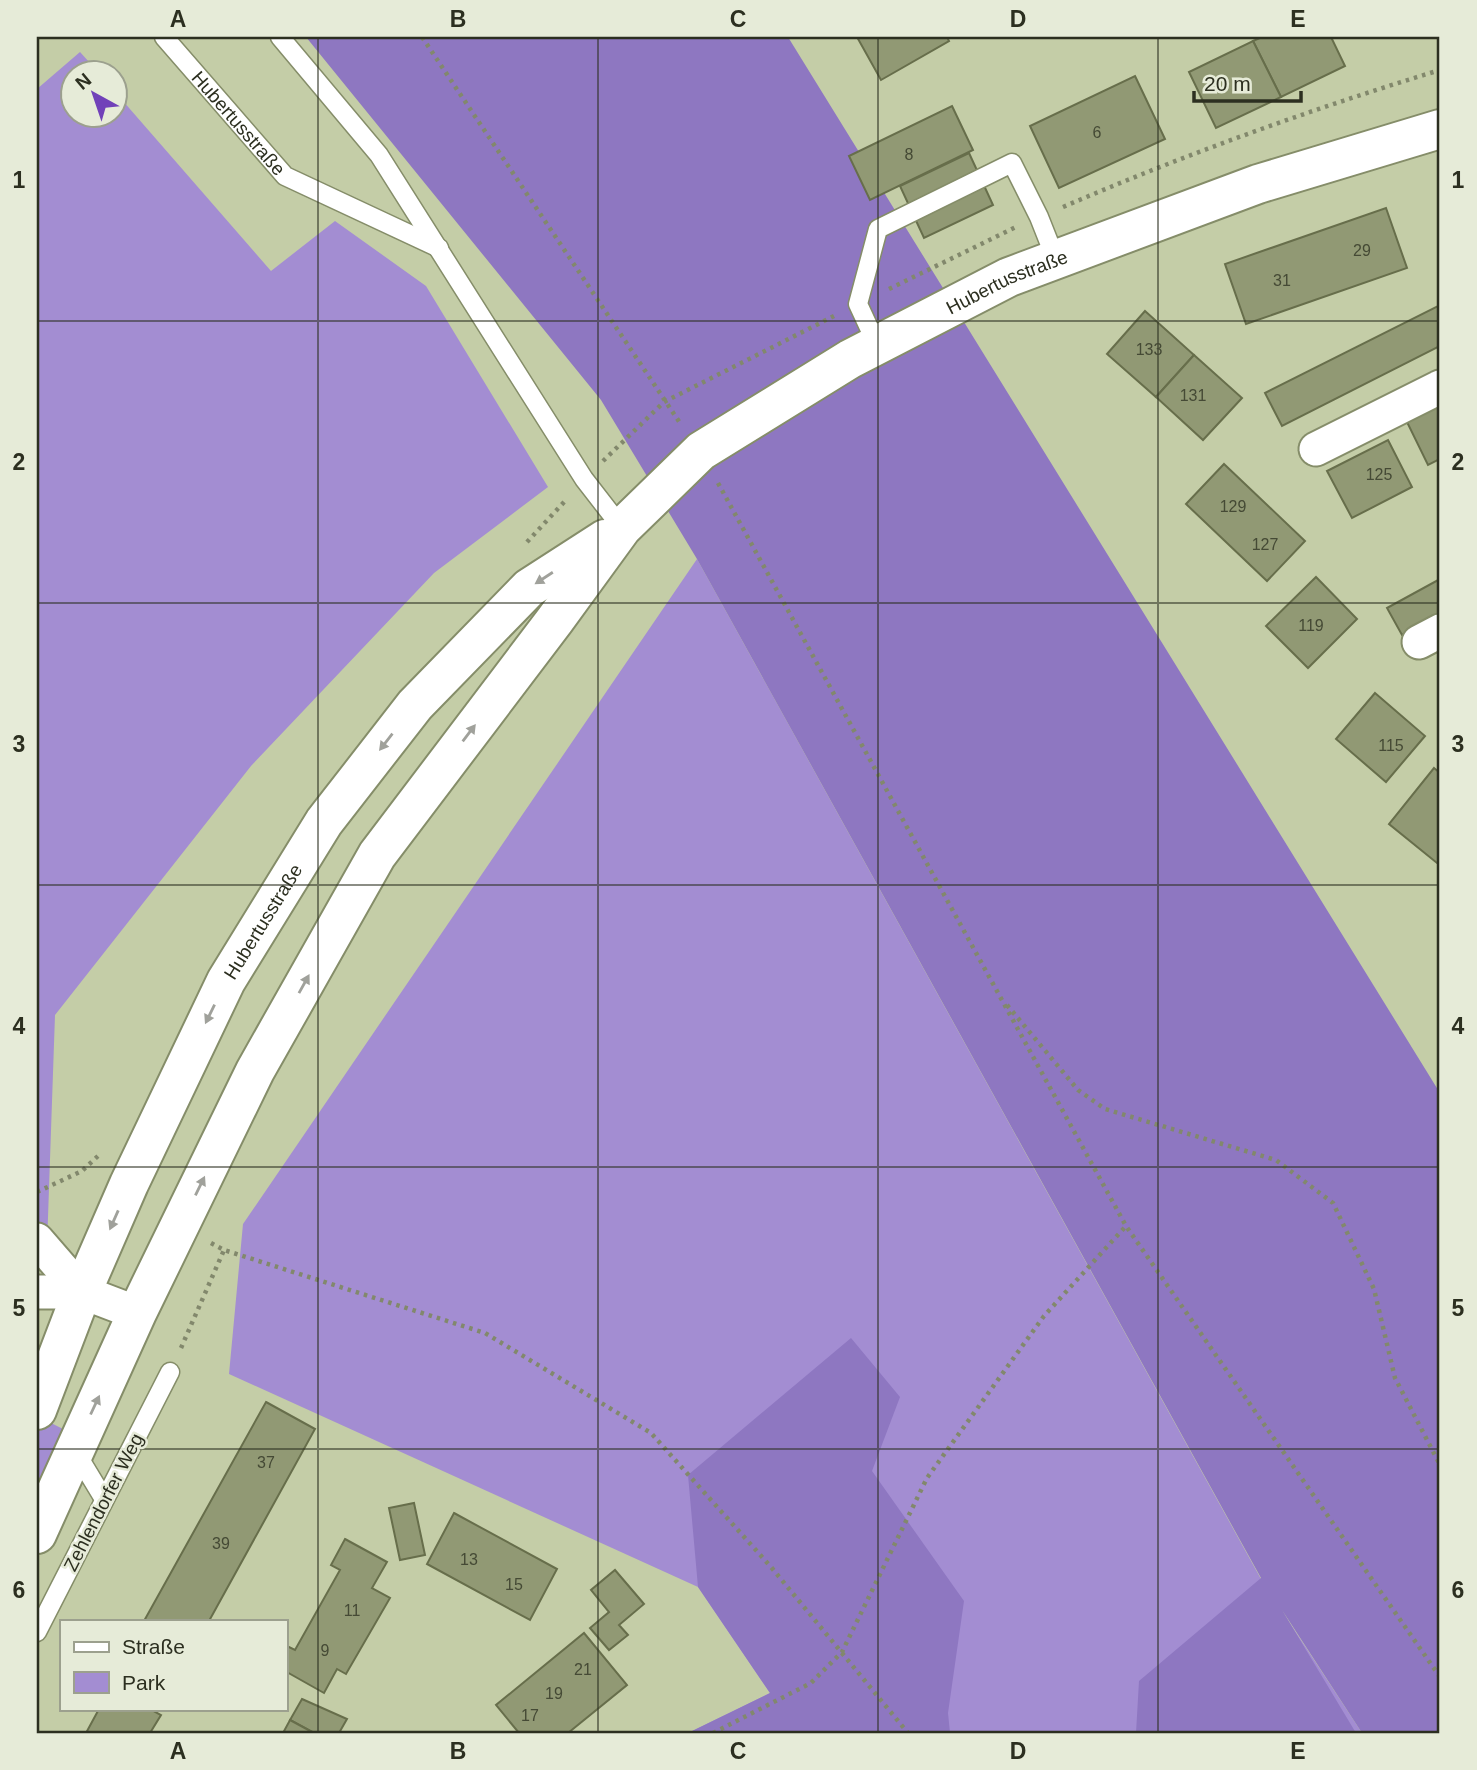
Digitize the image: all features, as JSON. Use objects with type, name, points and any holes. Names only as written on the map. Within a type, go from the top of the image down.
[{"type":"street","name":"Hubertusstraße","points":[[37,1534],[137,1313],[254,1071],[377,855],[622,528],[701,451],[850,359],[1009,277],[1258,184],[1440,129]]},
{"type":"street","points":[[1316,449],[1440,387]]},
{"type":"street","name":"Hubertusstraße","points":[[37,1410],[82,1292],[129,1184],[226,981],[324,822],[415,705],[529,588],[622,528]]},
{"type":"street","points":[[37,1240],[82,1292]]},
{"type":"street","points":[[37,1292],[82,1292],[137,1313]]},
{"type":"lane","name":"Hubertusstraße","points":[[164,37],[285,176],[439,248]]},
{"type":"lane","points":[[279,37],[379,155],[584,479],[622,528]]},
{"type":"lane","points":[[877,345],[858,304],[878,229],[1012,163],[1056,260]]},
{"type":"lane","name":"Zehlendorfer Weg","points":[[37,1632],[170,1372]]},
{"type":"lane","points":[[75,1450],[104,1499]]},
{"type":"path","points":[[422,37],[664,402],[701,451],[1126,1226],[1440,1677]]},
{"type":"path","points":[[999,996],[1078,1090],[1105,1109],[1276,1160],[1333,1203],[1374,1289],[1395,1378],[1440,1465]]},
{"type":"path","points":[[713,1733],[811,1683],[842,1652],[927,1478],[1044,1315],[1126,1226]]},
{"type":"path","points":[[170,1372],[224,1250],[485,1332],[651,1433],[771,1567],[908,1733]]},
{"type":"green space","points":[[80,52],[87,60],[71,60]]},
{"type":"green space","points":[[60,69],[60,130],[130,130],[130,109],[271,271],[335,221],[426,286],[548,487],[434,573],[251,766],[55,1015],[47,1246],[37,1267],[37,89]]},
{"type":"green space","points":[[697,559],[1261,1579],[1362,1733],[688,1733],[770,1693],[698,1587],[229,1374],[243,1224]]},
{"type":"green space","points":[[43,1419],[67,1431],[37,1496],[37,1432]]},
{"type":"shaded area","points":[[306,37],[788,37],[1440,1093],[1440,1733],[1362,1733],[1282,1610],[1356,1733],[1136,1733],[1139,1681],[1261,1578],[697,559],[601,400]]},
{"type":"shaded area","points":[[851,1338],[900,1397],[872,1471],[964,1601],[948,1713],[950,1733],[688,1733],[770,1693],[698,1587],[688,1475]]},
{"type":"building","points":[[857,37],[947,37],[949,41],[881,80]]},
{"type":"building","points":[[1262,37],[1331,37],[1345,66],[1281,97],[1253,41]]},
{"type":"building","points":[[1253,41],[1281,97],[1216,128],[1189,72]]},
{"type":"building","points":[[1135,76],[1165,139],[1059,188],[1030,126]]},
{"type":"building","points":[[952,106],[973,150],[870,200],[849,156]]},
{"type":"building","points":[[969,153],[993,205],[924,238],[900,186]]},
{"type":"building","points":[[1386,208],[1407,268],[1246,324],[1225,264]]},
{"type":"building","points":[[1440,305],[1440,346],[1282,426],[1265,393]]},
{"type":"building","points":[[1145,311],[1194,355],[1156,397],[1107,354]]},
{"type":"building","points":[[1194,355],[1242,398],[1203,440],[1156,397]]},
{"type":"building","points":[[1440,403],[1440,459],[1428,465],[1406,420]]},
{"type":"building","points":[[1388,440],[1412,487],[1352,518],[1327,471]]},
{"type":"building","points":[[1224,464],[1305,541],[1267,581],[1186,504]]},
{"type":"building","points":[[1316,577],[1357,619],[1308,668],[1266,626]]},
{"type":"building","points":[[1440,579],[1440,614],[1402,635],[1387,608]]},
{"type":"building","points":[[1375,693],[1425,736],[1386,782],[1336,739]]},
{"type":"building","points":[[1434,768],[1440,773],[1440,860],[1437,863],[1389,824]]},
{"type":"building","points":[[266,1402],[315,1429],[210,1620],[145,1620]]},
{"type":"building","points":[[414,1503],[425,1555],[400,1560],[389,1508]]},
{"type":"building","points":[[454,1513],[557,1569],[530,1620],[427,1564]]},
{"type":"building","points":[[345,1539],[387,1562],[372,1588],[390,1598],[346,1674],[337,1669],[324,1693],[287,1672],[287,1646],[295,1650],[340,1570],[331,1565]]},
{"type":"building","points":[[615,1570],[644,1604],[619,1625],[628,1635],[609,1650],[590,1628],[609,1612],[591,1590]]},
{"type":"building","points":[[584,1633],[627,1685],[568,1733],[519,1733],[496,1705]]},
{"type":"building","points":[[302,1699],[347,1719],[339,1733],[314,1733],[290,1720]]},
{"type":"building","points":[[98,1710],[152,1710],[161,1715],[150,1733],[86,1733]]},
{"type":"building","points":[[290,1720],[314,1733],[283,1733]]}]
